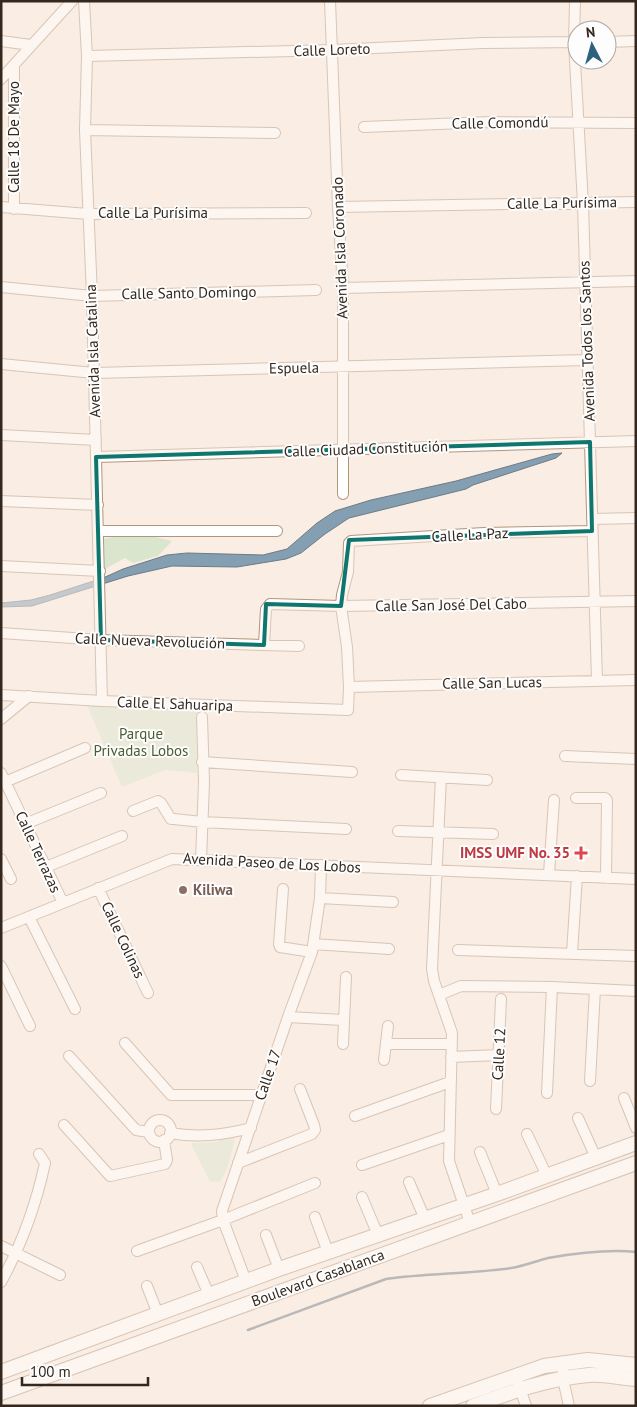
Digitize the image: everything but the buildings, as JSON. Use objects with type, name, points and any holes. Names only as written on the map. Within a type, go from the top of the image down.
[{"type":"main road","name":"Boulevard Casablanca","points":[[1,1372],[278,1269],[464,1206],[636,1143]]},
{"type":"main road","name":"Boulevard Casablanca","points":[[1,1393],[636,1163]]},
{"type":"main road","points":[[430,1406],[464,1400],[515,1375],[563,1362],[588,1360],[636,1365]]},
{"type":"main road","points":[[473,1406],[520,1389],[563,1379],[590,1375],[636,1379]]},
{"type":"street","points":[[1,79],[72,1]]},
{"type":"street","name":"Avenida Isla Catalina","points":[[84,1],[87,56],[85,130],[92,296],[102,701]]},
{"type":"street","name":"Avenida Isla Coronado","points":[[330,1],[338,207],[344,288],[343,494]]},
{"type":"street","name":"Avenida Todos los Santos","points":[[575,1],[575,20]]},
{"type":"street","points":[[1,41],[31,45]]},
{"type":"street","points":[[617,42],[636,41]]},
{"type":"street","name":"Calle Loreto","points":[[87,56],[332,50],[483,43],[567,42]]},
{"type":"street","name":"Calle 18 De Mayo","points":[[14,65],[14,209]]},
{"type":"street","name":"Avenida Todos los Santos","points":[[577,70],[583,204],[596,681]]},
{"type":"street","name":"Calle Comondú","points":[[364,127],[489,122],[636,123]]},
{"type":"street","points":[[85,130],[275,133]]},
{"type":"street","name":"Calle La Purísima","points":[[338,207],[636,202]]},
{"type":"street","name":"Calle La Purísima","points":[[1,207],[88,214],[306,213]]},
{"type":"street","points":[[344,288],[636,281]]},
{"type":"street","name":"Calle Santo Domingo","points":[[1,287],[92,296],[316,290]]},
{"type":"street","name":"Espuela","points":[[1,364],[94,373],[587,360]]},
{"type":"street","points":[[1,435],[96,440]]},
{"type":"street","name":"Calle Ciudad Constitución","points":[[96,457],[636,441]]},
{"type":"street","points":[[1,501],[98,505]]},
{"type":"street","points":[[592,519],[636,518]]},
{"type":"street","points":[[98,531],[277,531]]},
{"type":"street","name":"Calle La Paz","points":[[341,606],[348,572],[349,543],[351,541],[484,533],[592,531]]},
{"type":"street","points":[[1,566],[100,573]]},
{"type":"street","name":"Calle San José Del Cabo","points":[[264,645],[267,606],[270,604],[341,606],[636,601]]},
{"type":"street","points":[[341,606],[348,647],[349,687]]},
{"type":"street","name":"Calle Nueva Revolución","points":[[1,634],[101,640],[299,646]]},
{"type":"street","name":"Calle San Lucas","points":[[349,687],[636,680]]},
{"type":"street","name":"Calle El Sahuaripa","points":[[1,695],[102,701],[348,710],[349,687]]},
{"type":"street","points":[[1,719],[29,696]]},
{"type":"street","points":[[201,860],[204,782],[202,717]]},
{"type":"street","points":[[3,778],[85,748]]},
{"type":"street","points":[[565,756],[636,759]]},
{"type":"street","points":[[202,762],[352,772]]},
{"type":"street","points":[[401,775],[487,780]]},
{"type":"street","points":[[441,777],[432,969],[450,1027],[452,1044],[449,1136],[451,1168],[470,1223]]},
{"type":"street","name":"Calle Terrazas","points":[[3,778],[63,903]]},
{"type":"street","points":[[26,824],[101,793]]},
{"type":"street","points":[[576,798],[605,798],[607,800],[606,878]]},
{"type":"street","points":[[550,874],[554,800]]},
{"type":"street","points":[[133,810],[158,801],[171,818],[202,822],[346,829]]},
{"type":"street","points":[[398,831],[494,834]]},
{"type":"street","points":[[46,867],[122,836]]},
{"type":"street","points":[[1,859],[11,879]]},
{"type":"street","name":"Avenida Paseo de Los Lobos","points":[[1,928],[165,860],[172,859],[636,879]]},
{"type":"street","name":"Calle 17","points":[[223,1220],[222,1211],[312,948],[320,898],[321,865]]},
{"type":"street","points":[[572,953],[577,876]]},
{"type":"street","name":"Calle Colinas","points":[[98,888],[148,993]]},
{"type":"street","points":[[283,889],[280,947],[284,949],[389,949]]},
{"type":"street","points":[[320,898],[393,902]]},
{"type":"street","points":[[29,917],[76,1009]]},
{"type":"street","points":[[458,950],[636,956]]},
{"type":"street","points":[[1,966],[30,1026]]},
{"type":"street","points":[[343,1044],[346,977]]},
{"type":"street","points":[[439,994],[461,986],[552,987],[636,992]]},
{"type":"street","points":[[547,1094],[552,987]]},
{"type":"street","points":[[590,1081],[595,989]]},
{"type":"street","name":"Calle 12","points":[[496,1109],[501,999]]},
{"type":"street","points":[[288,1017],[343,1020]]},
{"type":"street","points":[[384,1060],[388,1026]]},
{"type":"street","points":[[125,1043],[171,1094],[261,1095]]},
{"type":"street","points":[[387,1044],[452,1044]]},
{"type":"street","points":[[451,1057],[499,1055]]},
{"type":"street","points":[[70,1056],[136,1130],[149,1132]]},
{"type":"street","points":[[355,1116],[450,1082]]},
{"type":"street","points":[[238,1163],[312,1134],[315,1130],[314,1125],[300,1089]]},
{"type":"street","points":[[624,1098],[636,1128]]},
{"type":"street","points":[[578,1118],[596,1158]]},
{"type":"street","points":[[64,1125],[110,1176],[165,1164],[167,1137],[170,1130],[167,1123],[160,1120],[151,1124],[149,1132],[156,1140],[167,1137],[227,1134],[250,1128]]},
{"type":"street","points":[[527,1134],[547,1176]]},
{"type":"street","points":[[362,1165],[449,1136]]},
{"type":"street","points":[[480,1152],[497,1194]]},
{"type":"street","points":[[1,1282],[16,1253],[38,1196],[45,1163],[39,1154]]},
{"type":"street","points":[[409,1182],[425,1219]]},
{"type":"street","points":[[137,1251],[223,1220],[315,1183]]},
{"type":"street","points":[[362,1197],[378,1235]]},
{"type":"street","points":[[315,1217],[328,1252]]},
{"type":"street","points":[[223,1220],[246,1281]]},
{"type":"street","points":[[266,1235],[278,1269]]},
{"type":"street","points":[[1,1246],[60,1275]]},
{"type":"street","points":[[197,1267],[209,1295]]},
{"type":"street","points":[[147,1286],[158,1314]]},
{"type":"street","points":[[563,1362],[563,1379],[569,1406]]},
{"type":"street","points":[[515,1375],[526,1406]]},
{"type":"highlighted area","points":[[590,442],[592,531],[349,540],[341,606],[266,604],[264,645],[101,640],[96,457]]},
{"type":"green space","points":[[135,532],[172,541],[158,556],[133,563],[125,558],[105,569],[104,539]]},
{"type":"green space","name":"Parque Privadas Lobos","points":[[86,703],[200,710],[197,773],[165,770],[122,787]]},
{"type":"green space","points":[[230,1137],[235,1139],[228,1166],[221,1181],[210,1182],[192,1143],[218,1142],[220,1139]]},
{"type":"water","points":[[562,453],[556,458],[473,485],[466,489],[349,518],[301,553],[286,559],[237,567],[172,566],[128,576],[32,606],[1,607],[1,603],[31,600],[50,595],[167,555],[187,553],[263,555],[287,549],[317,523],[335,511],[371,500],[456,481],[552,454]]},
{"type":"waterway","points":[[248,1330],[386,1279],[511,1268],[548,1258],[581,1253],[603,1251],[636,1252]]},
{"type":"place","name":"IMSS UMF No. 35","points":[[581,853]]},
{"type":"place","name":"Kiliwa","points":[[183,890]]}]
